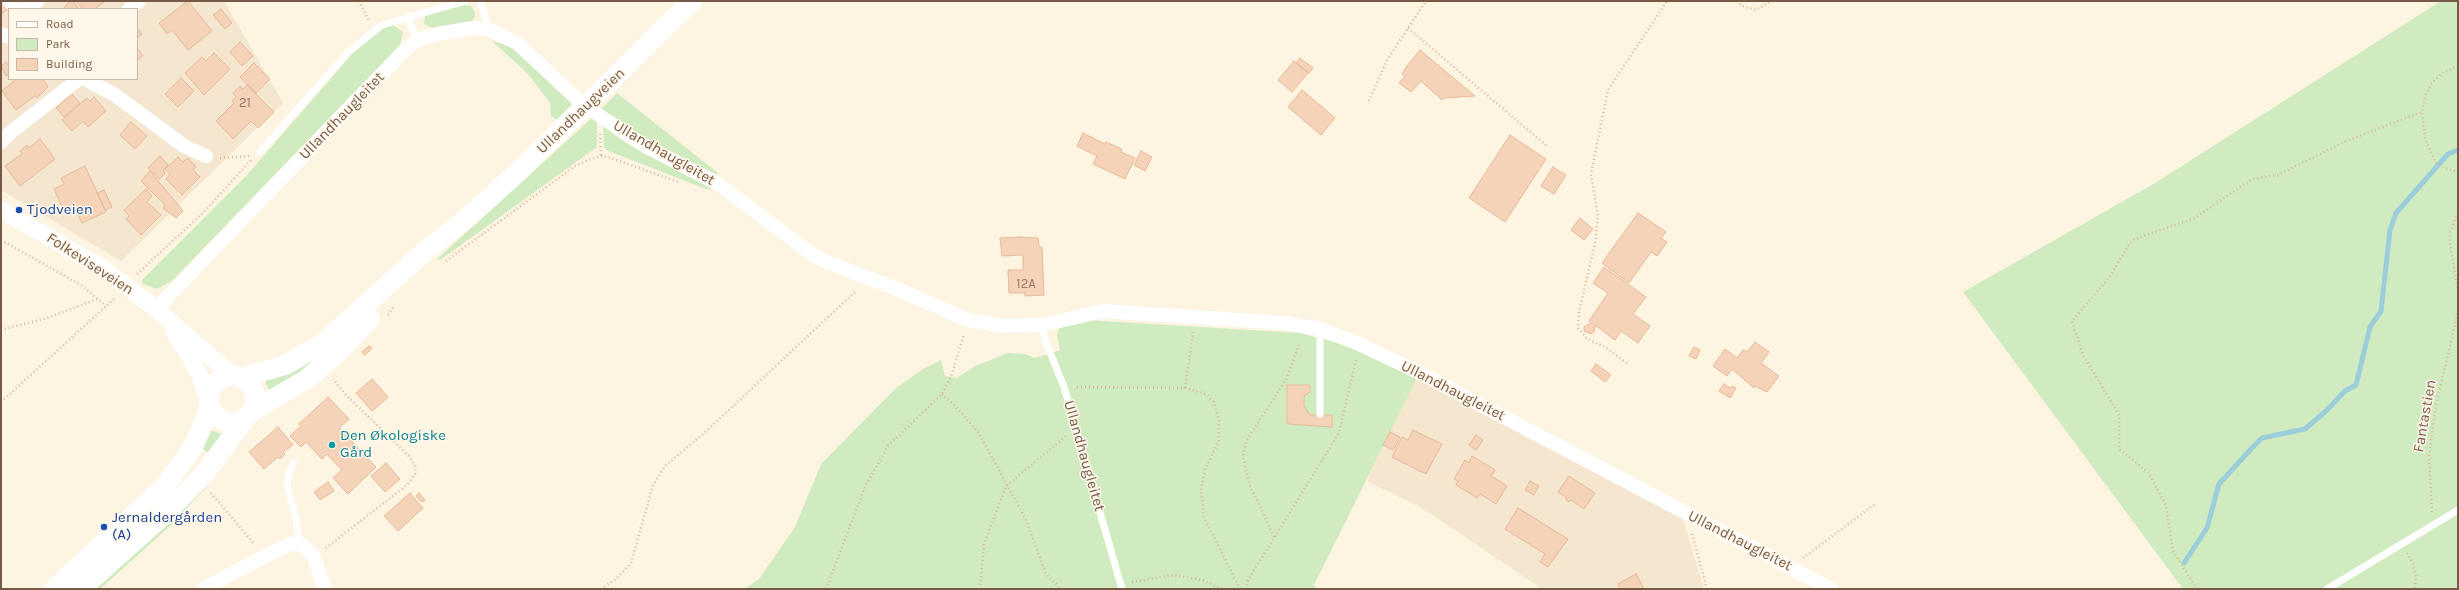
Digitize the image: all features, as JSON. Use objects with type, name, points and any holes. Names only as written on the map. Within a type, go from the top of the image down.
[{"type":"main road","name":"Ullandhaugveien","points":[[236,377],[285,365],[322,344],[423,253],[467,218],[567,125],[692,1]]},
{"type":"main road","name":"Ullandhaugveien","points":[[81,589],[168,511],[205,473],[248,416],[306,379],[332,358],[430,260],[467,218]]},
{"type":"main road","points":[[54,589],[164,487],[193,447],[216,383],[236,377],[246,381],[254,392],[254,406],[248,416],[232,423],[225,422],[213,414],[209,404]]},
{"type":"street","points":[[28,8],[38,1]]},
{"type":"street","points":[[130,8],[139,1]]},
{"type":"street","name":"Ullandhaugleitet","points":[[156,309],[407,48],[418,40],[456,30],[488,29],[517,43],[576,98],[645,146],[717,183],[813,255],[827,262],[871,278],[968,320],[1002,326],[1042,324],[1103,311],[1285,323],[1320,329],[1359,344],[1420,372],[1831,589]]},
{"type":"street","points":[[1,142],[78,80]]},
{"type":"street","points":[[87,80],[115,95],[184,146],[206,156]]},
{"type":"street","name":"Folkeviseveien","points":[[1,210],[98,265],[156,309],[236,377]]},
{"type":"street","name":"Folkeviseveien","points":[[156,309],[187,352],[200,376],[209,404]]},
{"type":"street","points":[[203,589],[265,556],[290,544],[298,543],[313,555],[325,589]]},
{"type":"lane","points":[[260,152],[348,52],[382,25],[465,1]]},
{"type":"lane","points":[[481,1],[488,29]]},
{"type":"lane","points":[[407,17],[418,40]]},
{"type":"lane","name":"Ullandhaugleitet","points":[[1042,324],[1045,340],[1064,387],[1122,587]]},
{"type":"lane","points":[[1320,329],[1320,414]]},
{"type":"lane","points":[[294,463],[289,472],[287,486],[298,526],[298,543]]},
{"type":"lane","points":[[2327,589],[2458,510]]},
{"type":"path","points":[[359,1],[371,23]]},
{"type":"path","points":[[1369,102],[1387,60],[1426,1]]},
{"type":"path","points":[[1627,363],[1605,347],[1587,339],[1578,328],[1579,312],[1595,244],[1598,216],[1591,174],[1608,90],[1667,1]]},
{"type":"path","points":[[1737,1],[1742,6],[1756,10],[1772,1]]},
{"type":"path","points":[[1408,28],[1548,147]]},
{"type":"path","points":[[2458,66],[2442,73],[2432,84],[2425,97],[2422,112],[2425,138],[2435,162],[2441,167],[2458,172]]},
{"type":"path","points":[[2197,589],[2173,551],[2166,506],[2149,473],[2119,449],[2119,414],[2082,355],[2072,321],[2108,279],[2132,240],[2195,218],[2252,178],[2278,175],[2346,141],[2422,112]]},
{"type":"path","points":[[600,136],[601,156]]},
{"type":"path","points":[[206,156],[234,159],[260,152]]},
{"type":"path","points":[[135,276],[204,212],[260,152]]},
{"type":"path","points":[[441,264],[575,166],[601,156],[621,161],[679,182]]},
{"type":"path","points":[[2458,213],[2450,232],[2450,243],[2458,291]]},
{"type":"path","points":[[1,240],[81,285],[106,306]]},
{"type":"path","points":[[601,589],[616,579],[631,563],[652,485],[665,466],[702,435],[871,278]]},
{"type":"path","points":[[1,402],[118,296]]},
{"type":"path","points":[[1,330],[47,318],[97,299]]},
{"type":"path","name":"Fantastien","points":[[2434,525],[2428,457],[2436,405],[2458,312]]},
{"type":"path","points":[[1184,388],[1196,318]]},
{"type":"path","points":[[826,589],[865,487],[888,446],[942,394],[951,377],[968,320]]},
{"type":"path","points":[[1274,538],[1249,483],[1243,457],[1246,441],[1286,380],[1306,327]]},
{"type":"path","points":[[1246,589],[1248,580],[1339,433],[1359,344]]},
{"type":"path","points":[[313,555],[344,536],[407,485],[415,474],[415,465],[409,456],[345,394],[332,377]]},
{"type":"path","points":[[1064,387],[1184,388],[1206,394],[1214,402],[1219,422],[1219,441],[1205,469],[1201,489],[1204,517],[1240,589]]},
{"type":"path","points":[[942,394],[961,412],[980,435],[1006,486],[1025,518],[1046,574],[1061,589]]},
{"type":"path","points":[[980,589],[984,544],[1006,486],[1076,428]]},
{"type":"path","points":[[209,491],[265,556]]},
{"type":"path","points":[[1791,567],[1875,504]]},
{"type":"path","points":[[1699,519],[1692,532],[1707,589]]},
{"type":"path","points":[[2402,544],[2413,564],[2415,589]]},
{"type":"path","points":[[1122,587],[1174,575],[1202,580],[1222,589]]},
{"type":"shaded area","points":[[1,1],[224,1],[283,103],[121,261],[1,190]]},
{"type":"shaded area","points":[[1418,376],[1676,512],[1683,519],[1704,589],[1542,589],[1422,508],[1367,481],[1382,445]]},
{"type":"green space","points":[[2441,1],[2458,1],[2458,589],[2183,589],[1963,292],[2155,183]]},
{"type":"green space","points":[[465,5],[471,6],[475,13],[475,17],[471,22],[433,28],[424,24],[425,15]]},
{"type":"green space","points":[[392,24],[403,32],[400,45],[172,281],[157,289],[143,284],[142,280],[247,175],[352,54],[378,31]]},
{"type":"green space","points":[[492,41],[513,47],[573,104],[557,120],[551,116],[550,103],[528,74]]},
{"type":"green space","points":[[617,93],[718,173],[717,175],[649,141],[601,109]]},
{"type":"green space","points":[[592,118],[597,122],[597,147],[440,260],[437,259]]},
{"type":"green space","points":[[603,126],[628,144],[714,190],[706,189],[608,151],[604,148]]},
{"type":"green space","points":[[1087,320],[1300,333],[1349,346],[1418,376],[1314,585],[1318,589],[745,589],[759,579],[795,527],[821,464],[896,388],[923,369],[941,360],[945,376],[957,378],[975,366],[1008,353],[1025,354],[1035,358],[1060,350],[1057,335],[1059,328]]},
{"type":"green space","points":[[327,354],[270,393],[265,380]]},
{"type":"green space","points":[[210,430],[224,435],[211,456],[201,447]]},
{"type":"green space","points":[[205,482],[208,485],[169,527],[100,589],[88,589]]},
{"type":"building","points":[[1,1],[8,9],[1,14]]},
{"type":"building","points":[[70,1],[73,1],[78,8],[64,8]]},
{"type":"building","points":[[76,1],[104,2],[96,8],[82,8]]},
{"type":"building","points":[[188,1],[212,31],[188,50],[172,30],[167,34],[159,23]]},
{"type":"building","points":[[221,9],[232,23],[225,29],[213,15]]},
{"type":"building","points":[[138,29],[142,34],[138,37]]},
{"type":"building","points":[[240,42],[253,56],[242,66],[230,52]]},
{"type":"building","points":[[138,49],[143,56],[138,60]]},
{"type":"building","points":[[1420,50],[1475,96],[1444,98],[1442,100],[1421,81],[1411,92],[1399,83],[1405,76],[1402,74],[1407,66]]},
{"type":"building","points":[[214,53],[230,69],[204,95],[185,73],[202,57],[206,61]]},
{"type":"building","points":[[1300,58],[1313,68],[1309,73],[1296,63]]},
{"type":"building","points":[[1294,61],[1308,73],[1292,92],[1278,80]]},
{"type":"building","points":[[6,62],[8,65],[8,74],[6,76],[1,66]]},
{"type":"building","points":[[254,63],[270,79],[256,93],[240,77]]},
{"type":"building","points":[[181,78],[194,91],[178,107],[165,94]]},
{"type":"building","points":[[15,80],[44,80],[48,87],[37,98],[35,96],[16,110],[2,91]]},
{"type":"building","points":[[247,85],[274,112],[258,128],[251,121],[233,139],[216,121],[234,103],[232,101],[236,97],[233,93],[240,86],[243,89]]},
{"type":"building","points":[[1302,90],[1335,118],[1321,135],[1288,107]]},
{"type":"building","points":[[72,94],[80,103],[64,117],[56,108]]},
{"type":"building","points":[[94,97],[106,111],[88,127],[83,121],[72,131],[62,120],[87,98],[90,101]]},
{"type":"building","points":[[131,122],[147,136],[135,149],[120,135]]},
{"type":"building","points":[[1083,133],[1105,144],[1106,142],[1122,149],[1121,152],[1135,158],[1125,179],[1093,164],[1097,156],[1077,146]]},
{"type":"building","points":[[1510,135],[1546,159],[1505,222],[1469,198]]},
{"type":"building","points":[[40,139],[55,159],[20,186],[5,166],[22,154],[20,151],[27,145],[29,148]]},
{"type":"building","points":[[1141,151],[1152,157],[1145,171],[1134,165]]},
{"type":"building","points":[[160,156],[168,165],[163,170],[165,174],[159,179],[148,168]]},
{"type":"building","points":[[178,157],[183,162],[188,158],[196,167],[193,170],[200,177],[182,195],[166,179],[170,174],[165,169]]},
{"type":"building","points":[[85,166],[106,212],[82,223],[75,208],[65,213],[54,189],[64,184],[61,178]]},
{"type":"building","points":[[1553,167],[1566,175],[1554,194],[1541,186]]},
{"type":"building","points":[[150,171],[183,211],[176,218],[163,208],[165,205],[141,181]]},
{"type":"building","points":[[146,189],[152,196],[147,202],[161,215],[141,235],[126,219],[129,216],[124,210]]},
{"type":"building","points":[[104,190],[112,207],[105,210],[97,193]]},
{"type":"building","points":[[1638,213],[1666,232],[1661,238],[1667,242],[1657,256],[1651,252],[1629,283],[1602,263]]},
{"type":"building","points":[[1580,218],[1593,229],[1584,240],[1571,230]]},
{"type":"building","points":[[1000,238],[1038,238],[1039,247],[1042,247],[1044,295],[1025,296],[1025,293],[1009,293],[1008,270],[1023,270],[1023,255],[1002,256]]},
{"type":"building","points":[[1604,267],[1646,297],[1633,314],[1650,326],[1638,343],[1621,331],[1615,340],[1595,325],[1594,332],[1591,334],[1584,331],[1584,327],[1591,323],[1589,321],[1608,293],[1593,283]]},
{"type":"building","points":[[1755,342],[1769,352],[1761,363],[1779,376],[1767,392],[1755,386],[1754,388],[1732,369],[1727,376],[1713,366],[1725,349],[1737,358],[1743,350],[1747,352]]},
{"type":"building","points":[[369,346],[372,348],[365,355],[362,352]]},
{"type":"building","points":[[1694,347],[1700,350],[1696,359],[1689,356]]},
{"type":"building","points":[[1596,364],[1611,375],[1605,382],[1591,371]]},
{"type":"building","points":[[372,379],[388,397],[372,411],[356,393]]},
{"type":"building","points":[[1724,384],[1730,388],[1732,386],[1736,388],[1730,398],[1719,391]]},
{"type":"building","points":[[1287,385],[1310,385],[1310,392],[1304,396],[1304,406],[1310,415],[1332,415],[1332,427],[1287,424]]},
{"type":"building","name":"Den Økologiske Gård","points":[[328,397],[349,419],[339,428],[376,467],[348,494],[333,478],[342,470],[327,454],[322,459],[306,442],[301,447],[290,436],[301,426],[299,424]]},
{"type":"building","points":[[278,427],[293,445],[283,452],[285,454],[280,459],[278,457],[264,469],[249,452]]},
{"type":"building","points":[[1413,430],[1442,444],[1426,474],[1392,457],[1402,437],[1408,440]]},
{"type":"building","points":[[1390,432],[1400,437],[1393,450],[1383,445]]},
{"type":"building","points":[[1476,435],[1483,440],[1476,450],[1469,445]]},
{"type":"building","points":[[1472,456],[1495,470],[1491,476],[1507,486],[1496,504],[1480,494],[1477,498],[1456,485],[1458,481],[1454,479],[1465,460],[1469,463]]},
{"type":"building","points":[[386,463],[400,479],[385,492],[371,476]]},
{"type":"building","points":[[1569,476],[1595,493],[1584,509],[1571,500],[1569,502],[1566,500],[1567,498],[1558,492]]},
{"type":"building","points":[[1530,481],[1539,486],[1534,495],[1525,490]]},
{"type":"building","points":[[328,482],[334,491],[320,500],[314,492]]},
{"type":"building","points":[[410,493],[423,508],[398,531],[384,516]]},
{"type":"building","points":[[419,493],[425,500],[422,502],[416,496]]},
{"type":"building","points":[[1518,508],[1568,539],[1548,567],[1540,562],[1545,554],[1505,529]]},
{"type":"building","points":[[1636,574],[1644,589],[1620,589],[1618,584]]},
{"type":"waterway","points":[[2184,563],[2207,528],[2219,484],[2251,449],[2262,438],[2305,429],[2326,411],[2345,391],[2356,385],[2370,327],[2381,311],[2390,230],[2396,213],[2448,154],[2458,150]]},
{"type":"place","name":"Tjodveien","points":[[19,210]]},
{"type":"place","name":"Den Økologiske Gård","points":[[332,445]]},
{"type":"place","name":"Jernaldergården (A)","points":[[104,527]]}]
